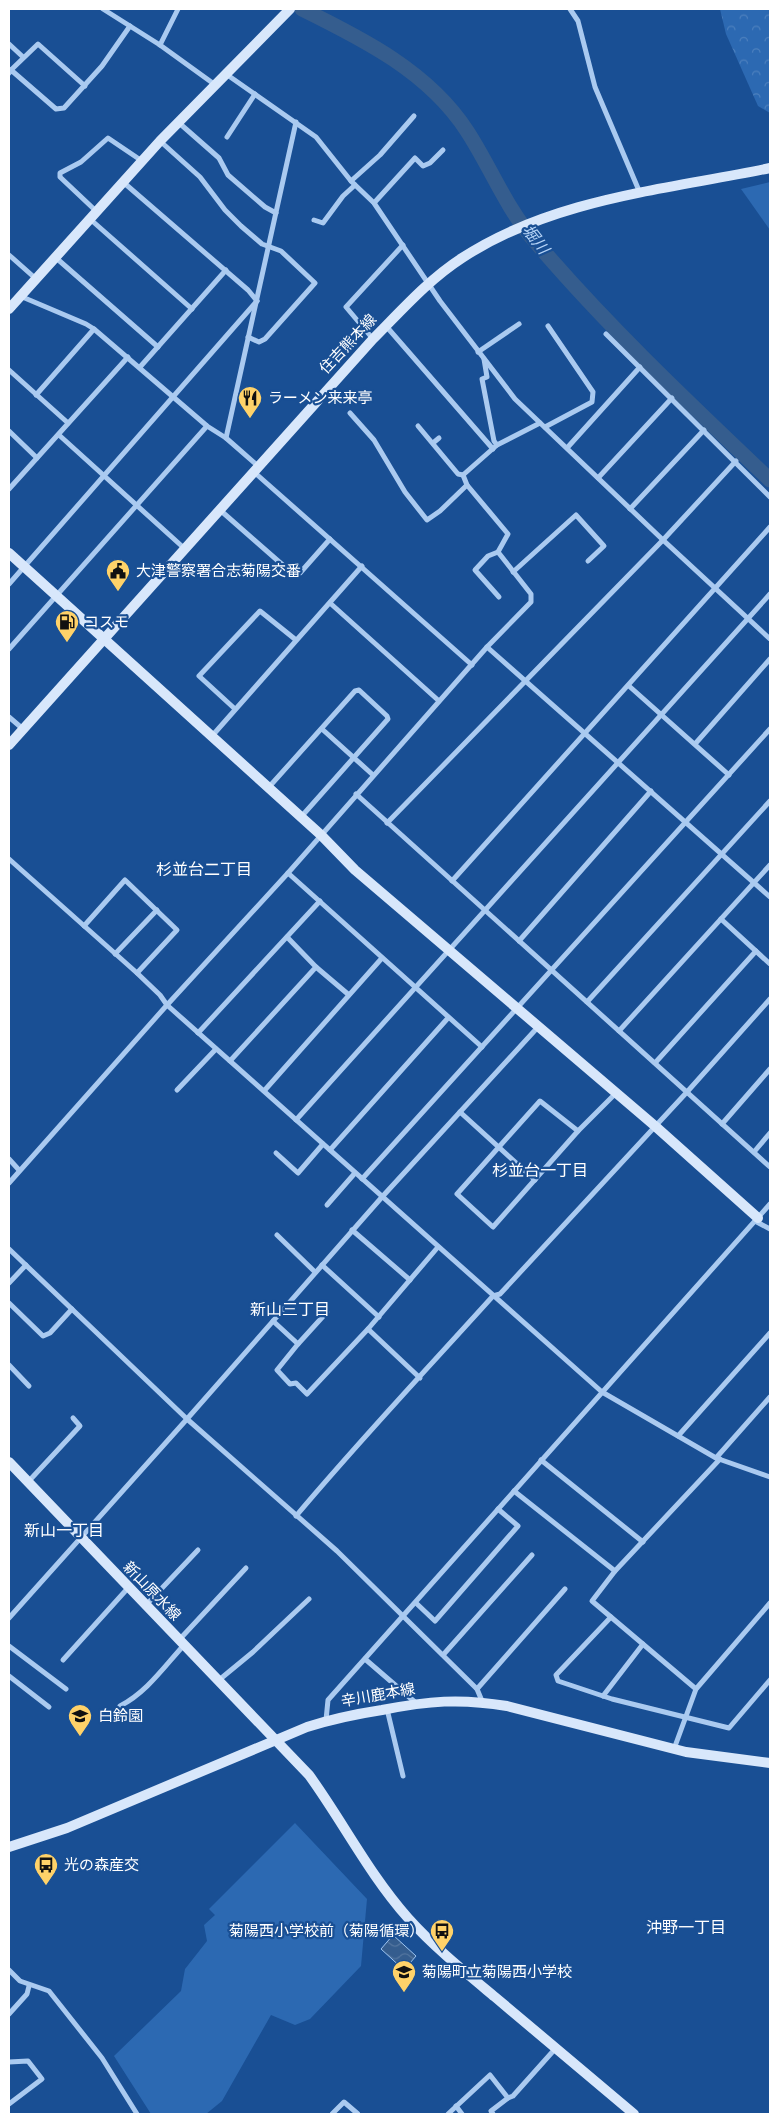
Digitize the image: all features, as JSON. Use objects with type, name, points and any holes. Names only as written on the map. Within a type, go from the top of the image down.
[{"type":"main road","points":[[9,309],[160,141],[214,84],[290,9]]},
{"type":"main road","name":"住吉熊本線","points":[[9,745],[372,339],[428,283],[461,258],[510,230],[561,211],[601,200],[770,168]]},
{"type":"main road","points":[[9,553],[321,834],[355,870],[615,1094],[655,1126],[756,1220]]},
{"type":"main road","name":"新山原水線","points":[[9,1462],[309,1775],[334,1809],[356,1849],[380,1885],[408,1919],[442,1952],[634,2114]]},
{"type":"main road","name":"辛川鹿本線","points":[[9,1847],[67,1828],[174,1784],[274,1739],[326,1720],[416,1703],[449,1700],[482,1701],[673,1749],[770,1763]]},
{"type":"street","points":[[103,9],[160,45],[214,84]]},
{"type":"street","points":[[160,45],[178,9]]},
{"type":"street","points":[[570,9],[578,21],[595,87],[641,193]]},
{"type":"street","points":[[85,86],[41,45],[36,44],[10,72],[56,109],[64,108],[85,86],[102,66],[130,26]]},
{"type":"street","points":[[9,44],[24,57]]},
{"type":"street","points":[[225,74],[296,122],[316,138],[353,183],[374,203],[428,283],[478,352],[515,398],[630,509],[770,639]]},
{"type":"street","points":[[227,136],[256,94]]},
{"type":"street","points":[[314,220],[323,222],[353,183],[414,116]]},
{"type":"street","points":[[178,122],[219,158],[228,175],[264,208],[276,213]]},
{"type":"street","points":[[226,438],[296,122]]},
{"type":"street","points":[[142,161],[108,138],[81,162],[60,173],[60,177],[93,215],[192,309]]},
{"type":"street","points":[[160,141],[192,168],[225,210],[241,226],[262,244],[281,251],[315,283],[265,339],[258,342],[248,337]]},
{"type":"street","points":[[374,203],[415,158],[423,166],[430,163],[443,150]]},
{"type":"street","points":[[123,182],[226,270],[257,301]]},
{"type":"street","points":[[372,339],[346,307],[403,245]]},
{"type":"street","points":[[9,255],[35,278]]},
{"type":"street","points":[[55,256],[158,347]]},
{"type":"street","points":[[140,368],[226,270]]},
{"type":"street","points":[[20,296],[94,329],[207,426],[226,438],[330,539],[472,665]]},
{"type":"street","points":[[9,584],[257,301]]},
{"type":"street","points":[[478,352],[519,324]]},
{"type":"street","points":[[386,326],[495,447]]},
{"type":"street","points":[[545,427],[592,402],[593,392],[548,326]]},
{"type":"street","points":[[36,395],[94,329]]},
{"type":"street","points":[[606,334],[736,461],[770,497]]},
{"type":"street","points":[[9,489],[128,357]]},
{"type":"street","points":[[484,359],[487,377],[482,379],[495,447]]},
{"type":"street","points":[[566,448],[640,367]]},
{"type":"street","points":[[9,370],[68,423]]},
{"type":"street","points":[[598,478],[672,398]]},
{"type":"street","points":[[350,412],[374,440],[405,492],[427,520],[440,512],[467,485]]},
{"type":"street","points":[[463,475],[495,447],[540,423]]},
{"type":"street","points":[[9,648],[207,426]]},
{"type":"street","points":[[418,426],[458,474],[463,475]]},
{"type":"street","points":[[630,509],[704,430]]},
{"type":"street","points":[[9,431],[37,458]]},
{"type":"street","points":[[59,435],[186,549]]},
{"type":"street","points":[[433,443],[439,438]]},
{"type":"street","points":[[387,823],[663,540],[736,461]]},
{"type":"street","points":[[463,475],[467,485],[508,534],[498,552],[488,556],[475,570],[499,597]]},
{"type":"street","points":[[220,510],[293,574],[300,573],[330,539]]},
{"type":"street","points":[[513,572],[576,515],[604,546],[588,561]]},
{"type":"street","points":[[452,881],[770,527]]},
{"type":"street","points":[[9,1183],[167,1005],[288,873],[487,647],[530,602],[531,594],[498,552]]},
{"type":"street","points":[[212,736],[362,566]]},
{"type":"street","points":[[296,1120],[770,594]]},
{"type":"street","points":[[330,603],[439,701]]},
{"type":"street","points":[[235,709],[199,676],[260,611],[296,640]]},
{"type":"street","points":[[487,647],[770,897]]},
{"type":"street","points":[[695,744],[770,659]]},
{"type":"street","points":[[629,686],[729,775]]},
{"type":"street","points":[[268,788],[355,691],[359,690],[388,719],[301,816]]},
{"type":"street","points":[[9,717],[23,729]]},
{"type":"street","points":[[322,729],[373,775]]},
{"type":"street","points":[[362,1179],[770,729]]},
{"type":"street","points":[[519,941],[651,791]]},
{"type":"street","points":[[356,794],[770,1167]]},
{"type":"street","points":[[587,1002],[770,801]]},
{"type":"street","points":[[9,859],[137,973],[160,995],[167,1005],[198,1033],[602,1392],[718,1458],[770,1477]]},
{"type":"street","points":[[619,1031],[770,865]]},
{"type":"street","points":[[288,873],[482,1047]]},
{"type":"street","points":[[84,926],[125,880],[177,930],[137,973]]},
{"type":"street","points":[[198,1033],[320,901]]},
{"type":"street","points":[[115,954],[156,910]]},
{"type":"street","points":[[721,919],[770,964]]},
{"type":"street","points":[[287,937],[316,967],[349,995]]},
{"type":"street","points":[[655,1063],[756,950]]},
{"type":"street","points":[[264,1091],[382,958]]},
{"type":"street","points":[[230,1061],[316,967]]},
{"type":"street","points":[[296,1516],[359,1442],[420,1378],[493,1296],[500,1294],[687,1092],[770,999]]},
{"type":"street","points":[[330,1150],[448,1018]]},
{"type":"street","points":[[9,1618],[188,1419],[352,1230],[538,1027]]},
{"type":"street","points":[[178,1090],[216,1049]]},
{"type":"street","points":[[722,1124],[770,1069]]},
{"type":"street","points":[[578,1131],[540,1101],[457,1194],[493,1227],[578,1131],[615,1094]]},
{"type":"street","points":[[460,1112],[535,1180]]},
{"type":"street","points":[[754,1152],[770,1133]]},
{"type":"street","points":[[276,1153],[298,1173],[323,1144]]},
{"type":"street","points":[[9,1160],[20,1170]]},
{"type":"street","points":[[328,1205],[355,1173]]},
{"type":"street","points":[[326,1720],[328,1700],[404,1617],[541,1460],[770,1204]]},
{"type":"street","points":[[756,1220],[770,1229]]},
{"type":"street","points":[[352,1230],[410,1280]]},
{"type":"street","points":[[277,1235],[315,1272]]},
{"type":"street","points":[[327,1312],[276,1370],[290,1384],[296,1383],[307,1394],[368,1330],[438,1247]]},
{"type":"street","points":[[9,1249],[188,1419],[337,1551],[477,1688],[482,1701]]},
{"type":"street","points":[[322,1264],[379,1317]]},
{"type":"street","points":[[9,1283],[26,1265]]},
{"type":"street","points":[[9,1303],[42,1336],[50,1333],[72,1309]]},
{"type":"street","points":[[273,1321],[298,1344]]},
{"type":"street","points":[[368,1330],[420,1378]]},
{"type":"street","points":[[678,1436],[770,1334]]},
{"type":"street","points":[[9,1366],[29,1386]]},
{"type":"street","points":[[696,1689],[592,1601],[616,1571],[770,1397]]},
{"type":"street","points":[[28,1483],[80,1426],[73,1418]]},
{"type":"street","points":[[541,1460],[643,1542]]},
{"type":"street","points":[[514,1491],[616,1571]]},
{"type":"street","points":[[416,1603],[435,1620],[518,1526],[498,1509]]},
{"type":"street","points":[[145,1605],[198,1550]]},
{"type":"street","points":[[442,1655],[532,1555]]},
{"type":"street","points":[[120,1706],[130,1701],[147,1687],[181,1643],[246,1568]]},
{"type":"street","points":[[63,1660],[128,1588]]},
{"type":"street","points":[[477,1688],[565,1590]]},
{"type":"street","points":[[219,1680],[253,1652],[309,1599]]},
{"type":"street","points":[[673,1749],[696,1689],[770,1603]]},
{"type":"street","points":[[611,1617],[556,1675],[558,1681],[603,1696],[729,1728],[770,1680]]},
{"type":"street","points":[[603,1696],[643,1644]]},
{"type":"street","points":[[9,1646],[66,1689]]},
{"type":"street","points":[[366,1658],[416,1703]]},
{"type":"street","points":[[9,1676],[49,1707]]},
{"type":"street","points":[[386,1709],[403,1776]]},
{"type":"street","points":[[9,1970],[20,1981],[29,1986],[49,1991],[102,2058],[137,2114]]},
{"type":"street","points":[[9,2014],[27,1994],[29,1986]]},
{"type":"street","points":[[493,2114],[490,2111],[513,2096],[555,2049]]},
{"type":"street","points":[[9,2062],[28,2061],[42,2079],[9,2104]]},
{"type":"street","points":[[448,2114],[490,2075],[508,2098]]},
{"type":"street","points":[[332,2114],[344,2102],[358,2114]]},
{"type":"street","points":[[456,2106],[462,2114]]},
{"type":"green space","points":[[720,9],[770,9],[770,113],[758,106],[726,34]]},
{"type":"green space","points":[[770,182],[770,230],[741,189]]},
{"type":"green space","points":[[295,1823],[367,1899],[361,1966],[310,2019],[295,2025],[271,2015],[222,2101],[206,2114],[151,2114],[114,2056],[181,1991],[185,1969],[207,1941],[204,1925],[215,1915],[209,1909]]},
{"type":"water","points":[[393,1935],[416,1956],[404,1970],[381,1949]]},
{"type":"waterway","name":"堀川","points":[[302,9],[371,45],[414,74],[434,91],[452,110],[467,131],[507,201],[534,240],[619,333],[770,480]]},
{"type":"place","name":"ラーメン来来亭","points":[[250,419]]},
{"type":"place","name":"大津警察署合志菊陽交番","points":[[118,592]]},
{"type":"place","name":"コスモ","points":[[67,643]]},
{"type":"place","name":"白鈴園","points":[[80,1737]]},
{"type":"place","name":"光の森産交","points":[[46,1886]]},
{"type":"place","name":"菊陽西小学校前（菊陽循環）","points":[[442,1952]]},
{"type":"place","name":"菊陽町立菊陽西小学校","points":[[404,1993]]},
{"type":"district","name":"杉並台二丁目","points":[[204,869]]},
{"type":"district","name":"杉並台一丁目","points":[[540,1170]]},
{"type":"district","name":"新山三丁目","points":[[290,1309]]},
{"type":"district","name":"新山一丁目","points":[[64,1530]]},
{"type":"district","name":"沖野一丁目","points":[[686,1927]]}]
